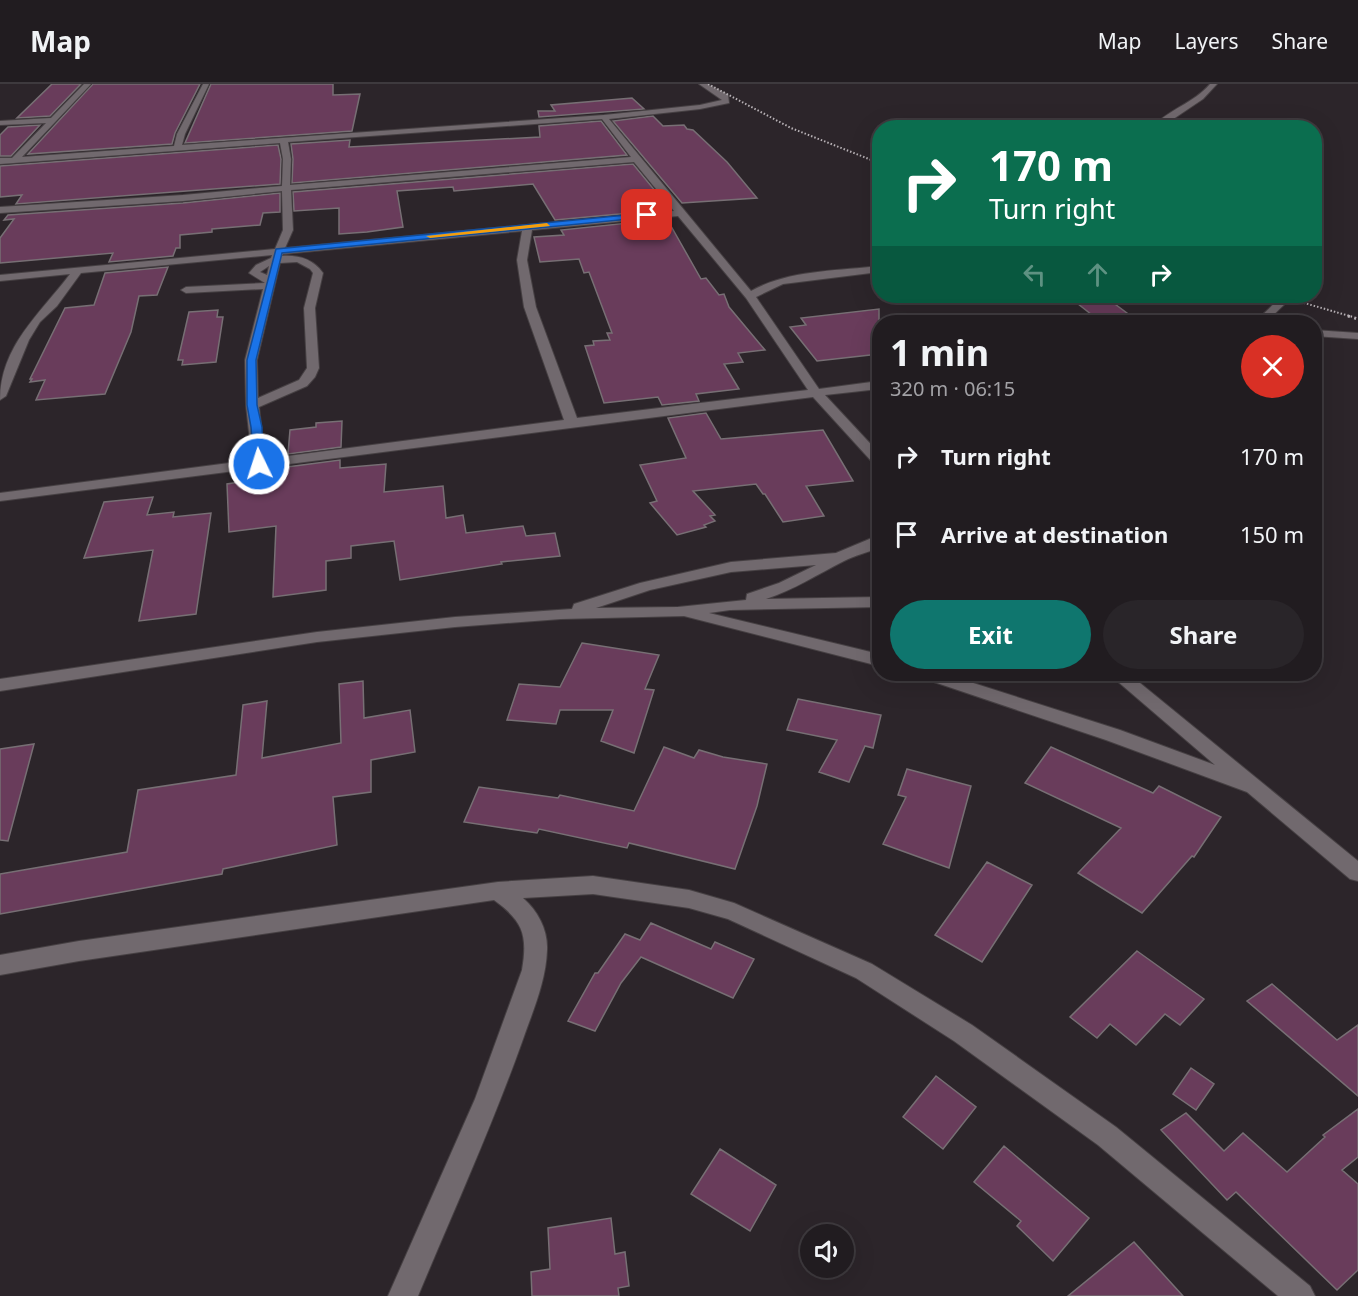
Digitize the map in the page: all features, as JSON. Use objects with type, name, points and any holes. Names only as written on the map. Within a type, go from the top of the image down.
[{"type":"street","points":[[14,160],[88,84]]},
{"type":"street","points":[[177,148],[181,134],[206,84]]},
{"type":"street","points":[[0,161],[604,117],[700,107],[726,101],[725,97],[702,84]]},
{"type":"street","points":[[1166,120],[1203,97],[1214,84]]},
{"type":"street","points":[[604,117],[750,296],[816,393],[872,453]]},
{"type":"street","points":[[0,123],[52,120]]},
{"type":"street","points":[[259,464],[252,405],[251,360],[277,254],[288,230],[287,159],[284,141]]},
{"type":"street","points":[[0,210],[195,197],[636,159]]},
{"type":"street","points":[[0,278],[277,254],[528,226],[681,213]]},
{"type":"street","points":[[528,226],[522,261],[530,307],[572,423]]},
{"type":"street","points":[[252,405],[303,383],[309,377],[312,368],[309,309],[312,285],[318,273],[316,266],[277,254],[262,264],[254,273],[269,284]]},
{"type":"street","points":[[750,296],[771,284],[783,281],[872,270]]},
{"type":"street","points":[[0,396],[23,340],[36,320],[53,304],[77,272]]},
{"type":"street","points":[[186,290],[269,284]]},
{"type":"street","points":[[1268,315],[1280,303]]},
{"type":"street","points":[[1322,334],[1358,336]]},
{"type":"street","points":[[0,497],[872,387]]},
{"type":"street","points":[[730,605],[771,593],[805,578],[838,558],[872,544]]},
{"type":"street","points":[[561,614],[646,586],[731,567],[838,558]]},
{"type":"street","points":[[0,685],[317,636],[455,622],[561,614],[678,612],[730,605],[872,602]]},
{"type":"street","points":[[678,612],[817,643],[872,658]]},
{"type":"street","points":[[949,681],[1113,735],[1254,787]]},
{"type":"street","points":[[1126,681],[1358,873]]},
{"type":"street","points":[[0,965],[114,946],[498,891],[593,885],[689,899],[734,912],[864,971],[963,1033],[1107,1136],[1300,1296]]},
{"type":"street","points":[[403,1296],[465,1155],[505,1056],[531,979],[536,947],[533,928],[522,907],[498,891]]},
{"type":"building","points":[[52,84],[81,84],[50,116],[17,118]]},
{"type":"building","points":[[93,84],[200,84],[175,133],[172,144],[28,154]]},
{"type":"building","points":[[211,84],[333,84],[333,95],[360,94],[352,131],[185,143]]},
{"type":"building","points":[[632,98],[644,109],[539,117],[538,111],[555,111],[551,105]]},
{"type":"building","points":[[653,116],[663,126],[684,125],[687,129],[693,130],[727,162],[757,198],[682,203],[613,121]]},
{"type":"building","points":[[601,121],[627,155],[292,183],[291,144],[350,140],[349,147],[540,137],[539,126]]},
{"type":"building","points":[[40,125],[11,156],[0,156],[0,135],[8,127]]},
{"type":"building","points":[[278,145],[281,159],[280,184],[16,204],[22,195],[0,197],[0,166]]},
{"type":"building","points":[[633,164],[666,204],[659,205],[662,210],[555,220],[533,184],[454,191],[453,187],[397,191],[403,227],[367,232],[339,234],[339,208],[294,211],[293,192]]},
{"type":"building","points":[[280,193],[280,212],[263,213],[260,225],[212,229],[212,232],[180,235],[180,248],[176,248],[173,256],[109,262],[113,253],[0,263],[0,238],[14,219],[4,220],[8,215],[183,203]]},
{"type":"building","points":[[667,219],[701,279],[706,278],[719,295],[724,294],[729,307],[765,350],[738,353],[743,362],[724,364],[739,389],[696,394],[699,401],[662,405],[658,397],[604,403],[585,346],[594,345],[593,341],[610,340],[607,333],[612,333],[589,272],[584,273],[579,259],[540,262],[534,237],[564,235],[561,230]]},
{"type":"building","points":[[168,267],[157,295],[139,296],[131,332],[105,394],[36,400],[45,380],[30,382],[32,379],[30,379],[65,308],[94,305],[105,273]]},
{"type":"building","points":[[1077,303],[1113,303],[1130,315],[1092,315]]},
{"type":"building","points":[[879,309],[879,315],[872,315],[872,355],[817,361],[790,327],[806,325],[801,318]]},
{"type":"building","points":[[218,310],[217,317],[223,317],[216,362],[182,365],[183,360],[178,360],[189,312]]},
{"type":"building","points":[[706,413],[721,439],[823,430],[853,481],[806,486],[824,516],[783,522],[756,484],[693,491],[715,515],[710,516],[715,521],[704,525],[706,527],[677,535],[650,503],[657,501],[640,465],[686,458],[668,418]]},
{"type":"building","points":[[342,421],[341,447],[288,454],[290,430],[316,427],[316,423]]},
{"type":"building","points":[[340,460],[340,468],[386,464],[384,492],[443,486],[446,518],[463,515],[466,533],[523,526],[526,536],[555,533],[560,556],[501,562],[502,564],[400,580],[394,541],[351,546],[351,558],[326,561],[326,590],[273,597],[276,526],[229,532],[227,484],[286,475],[287,467]]},
{"type":"building","points":[[153,497],[147,515],[174,512],[173,517],[211,513],[196,614],[139,621],[153,550],[84,558],[104,502]]},
{"type":"building","points":[[582,643],[659,655],[645,689],[654,690],[634,753],[601,741],[613,710],[560,710],[556,724],[507,720],[519,684],[560,687]]},
{"type":"building","points":[[363,681],[364,718],[410,710],[415,752],[371,760],[371,792],[333,797],[337,845],[223,869],[222,874],[0,914],[0,874],[127,852],[138,790],[236,775],[243,705],[267,701],[262,758],[341,743],[339,684]]},
{"type":"building","points":[[798,699],[881,715],[873,748],[865,746],[849,782],[819,772],[837,740],[787,730]]},
{"type":"building","points":[[34,744],[8,841],[0,840],[0,749]]},
{"type":"building","points":[[664,747],[694,758],[699,750],[723,757],[767,764],[757,806],[735,869],[629,843],[627,848],[539,829],[537,833],[464,822],[479,787],[558,798],[560,795],[634,811]]},
{"type":"building","points":[[1051,747],[1153,793],[1159,786],[1221,817],[1194,857],[1192,856],[1142,913],[1078,873],[1121,828],[1025,783]]},
{"type":"building","points":[[907,769],[971,786],[949,868],[883,844],[906,797],[898,795]]},
{"type":"building","points":[[987,862],[1032,885],[982,962],[935,935]]},
{"type":"building","points":[[651,923],[711,949],[715,942],[754,959],[733,998],[641,957],[621,983],[595,1031],[568,1021],[595,973],[598,973],[625,934],[640,940]]},
{"type":"building","points":[[1137,951],[1204,999],[1180,1025],[1165,1014],[1136,1045],[1110,1024],[1097,1038],[1070,1017]]},
{"type":"building","points":[[1272,984],[1337,1040],[1358,1025],[1358,1096],[1247,1001]]},
{"type":"building","points":[[1191,1068],[1214,1084],[1196,1110],[1173,1094]]},
{"type":"building","points":[[936,1076],[976,1107],[943,1149],[903,1117]]},
{"type":"building","points":[[1358,1109],[1358,1157],[1342,1170],[1358,1184],[1358,1270],[1337,1290],[1236,1192],[1227,1200],[1161,1130],[1186,1113],[1224,1151],[1243,1133],[1287,1172],[1325,1137],[1323,1135]]},
{"type":"building","points":[[1004,1146],[1089,1218],[1053,1261],[1017,1226],[1021,1221],[974,1182]]},
{"type":"building","points":[[720,1149],[776,1185],[750,1231],[691,1194]]},
{"type":"building","points":[[611,1218],[615,1254],[625,1252],[629,1286],[618,1288],[619,1296],[532,1296],[531,1272],[550,1269],[548,1228]]},
{"type":"building","points":[[1134,1242],[1183,1296],[1068,1296]]},
{"type":"railway","points":[[708,84],[791,128],[872,160]]},
{"type":"railway","points":[[1304,303],[1353,317]]},
{"type":"railway","points":[[1348,316],[1358,319]]},
{"type":"slow traffic","points":[[430,236],[547,225]]},
{"type":"route","points":[[259,464],[252,405],[251,360],[278,251],[647,215]]}]
